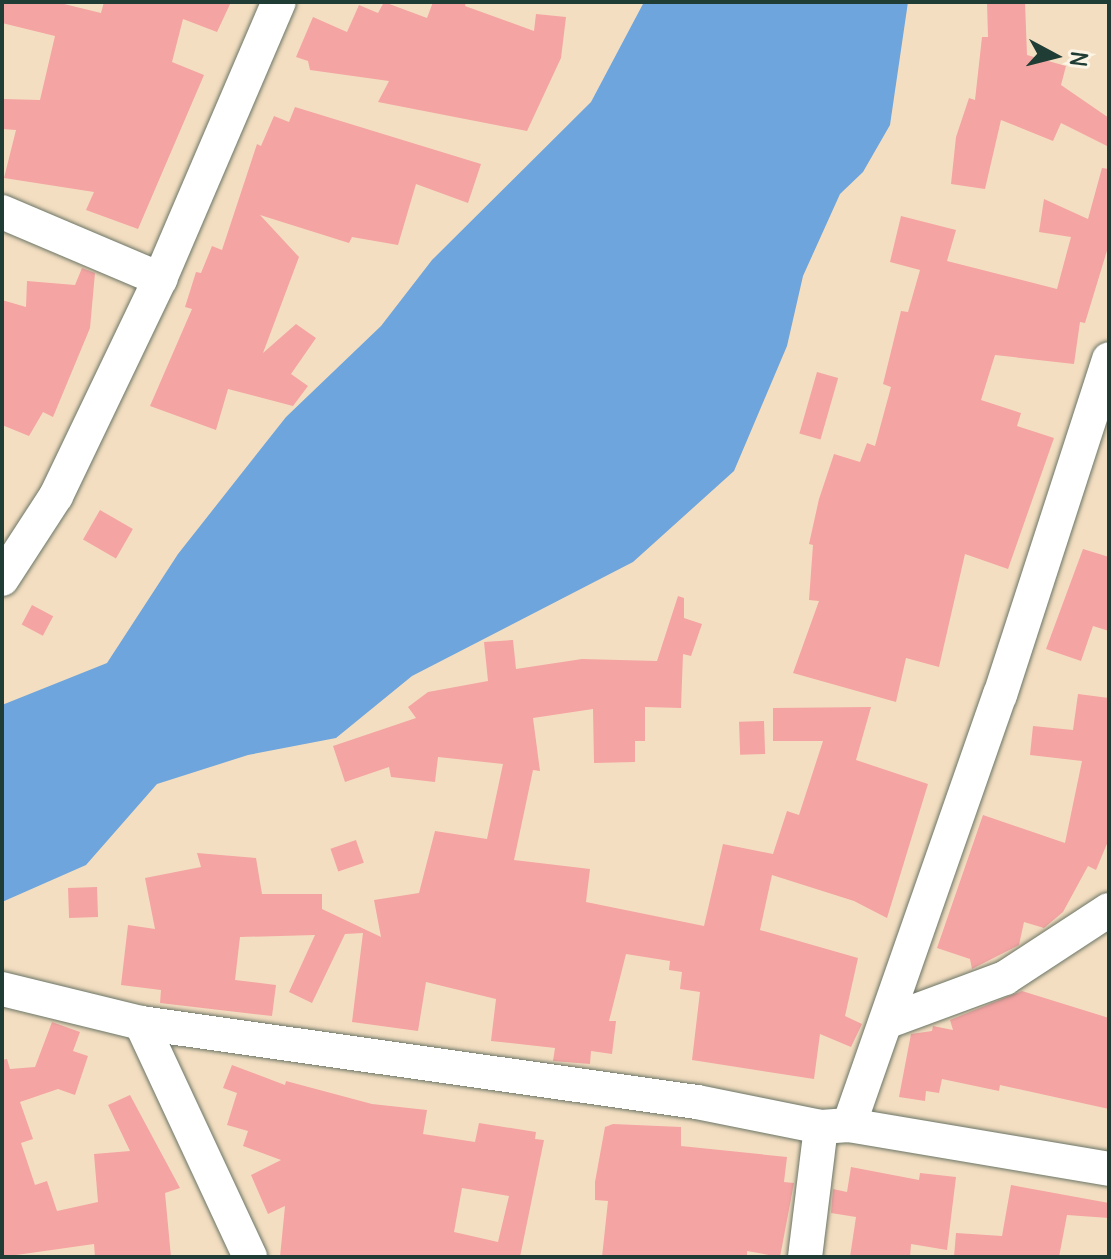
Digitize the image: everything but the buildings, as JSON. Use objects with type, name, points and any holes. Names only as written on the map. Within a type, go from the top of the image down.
[{"type":"street","points":[[2,579],[56,496],[160,279],[279,2]]},
{"type":"street","points":[[2,212],[160,279]]},
{"type":"street","points":[[805,1257],[835,1126],[886,1022],[1000,695],[1108,364]]},
{"type":"street","points":[[886,1022],[1005,978],[1109,910]]},
{"type":"street","points":[[2,989],[141,1023],[697,1102],[1109,1169]]},
{"type":"street","points":[[141,1023],[250,1257]]},
{"type":"water","points":[[644,2],[908,2],[890,125],[863,172],[840,194],[803,276],[787,346],[734,471],[633,562],[412,676],[336,738],[248,755],[157,784],[86,865],[2,902],[2,705],[107,663],[178,554],[286,417],[381,326],[432,260],[591,102]]}]
